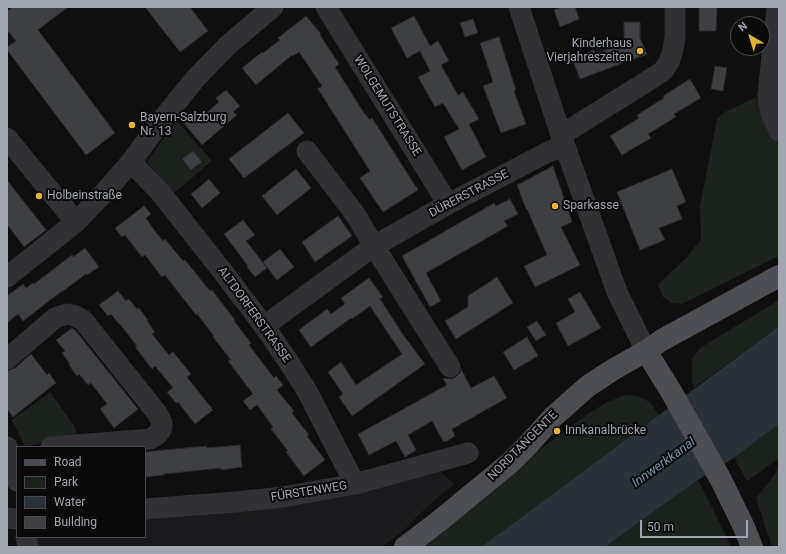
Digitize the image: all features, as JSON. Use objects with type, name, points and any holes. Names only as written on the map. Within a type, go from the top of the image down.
[{"type":"main road","name":"NORDTANGENTE","points":[[405,547],[438,522],[505,466],[528,445],[553,416],[588,386],[662,340],[779,276]]},
{"type":"main road","points":[[646,351],[672,393],[721,480],[741,520],[752,547]]},
{"type":"street","points":[[7,277],[76,222],[131,162],[161,121],[196,78],[228,46],[273,7]]},
{"type":"street","name":"WOLGEMUTSTRASSE","points":[[326,7],[448,204]]},
{"type":"street","points":[[519,7],[563,140],[617,292],[646,351]]},
{"type":"street","name":"DÜRERSTRASSE","points":[[264,326],[374,246],[448,204],[550,151],[563,140],[663,71],[669,62],[673,50],[675,37],[675,7]]},
{"type":"street","points":[[778,7],[768,104],[778,125]]},
{"type":"street","points":[[7,138],[76,222]]},
{"type":"street","points":[[307,151],[355,214],[450,367]]},
{"type":"street","name":"ALTDORFERSTRASSE","points":[[131,162],[160,192],[264,326],[307,391],[355,484]]},
{"type":"street","points":[[7,359],[55,318],[66,314],[73,315],[83,320],[157,413],[162,422],[162,428],[158,434],[150,438],[62,446]]},
{"type":"street","points":[[12,453],[16,475]]},
{"type":"street","name":"FÜRSTENWEG","points":[[146,508],[236,502],[283,497],[355,484],[468,453]]},
{"type":"shaded area","points":[[434,471],[441,472],[454,484],[428,506],[402,532],[382,547],[36,547],[35,538],[146,538],[146,517]]},
{"type":"green space","points":[[756,97],[765,123],[779,145],[779,256],[682,304],[671,303],[663,297],[658,285],[688,256],[701,239],[700,206],[717,119],[725,112]]},
{"type":"green space","points":[[177,121],[212,161],[174,193],[147,162]]},
{"type":"green space","points":[[779,300],[779,326],[694,388],[692,381],[692,359],[700,348]]},
{"type":"green space","points":[[50,392],[75,427],[77,438],[25,446],[12,420]]},
{"type":"green space","points":[[624,395],[637,396],[650,402],[659,415],[481,547],[420,547],[556,437],[591,412]]},
{"type":"green space","points":[[779,424],[779,458],[747,481],[734,458]]},
{"type":"green space","points":[[779,464],[779,547],[772,547],[756,498],[776,473]]},
{"type":"green space","points":[[698,480],[731,547],[605,547]]},
{"type":"water","name":"Innwerkkanal","points":[[779,326],[779,424],[734,458],[698,480],[605,547],[481,547]]},
{"type":"building","points":[[13,7],[68,7],[38,30],[115,133],[86,155],[7,50],[7,47],[16,41],[7,30],[7,11]]},
{"type":"building","points":[[145,7],[190,7],[208,31],[180,52]]},
{"type":"building","points":[[562,7],[575,7],[579,19],[560,27],[554,10]]},
{"type":"building","points":[[699,7],[717,7],[716,31],[699,31]]},
{"type":"building","points":[[306,16],[321,34],[320,35],[339,64],[335,67],[364,113],[370,120],[372,118],[418,190],[383,212],[360,178],[370,171],[318,89],[322,86],[299,52],[293,56],[292,55],[256,85],[242,68],[280,40],[278,38]]},
{"type":"building","points":[[414,16],[430,46],[438,41],[449,61],[441,65],[458,95],[463,92],[479,119],[469,124],[486,157],[462,170],[444,137],[459,129],[443,103],[435,107],[418,77],[430,71],[420,51],[407,58],[391,28]]},
{"type":"building","points":[[473,19],[478,33],[465,37],[460,23]]},
{"type":"building","points":[[624,22],[640,22],[640,38],[647,54],[580,79],[572,58],[594,50],[595,54],[624,42]]},
{"type":"building","points":[[499,37],[516,90],[514,91],[526,124],[501,133],[483,86],[493,82],[480,43]]},
{"type":"building","points":[[715,66],[727,68],[723,91],[711,89]]},
{"type":"building","points":[[690,79],[701,98],[674,114],[676,117],[648,134],[651,138],[622,155],[610,136],[639,118],[637,115]]},
{"type":"building","points":[[226,90],[240,106],[233,112],[237,115],[202,145],[182,121],[192,113],[195,116],[200,113],[203,116],[219,102],[216,98]]},
{"type":"building","points":[[288,113],[304,133],[244,178],[229,159]]},
{"type":"building","points":[[193,151],[202,162],[191,170],[182,159]]},
{"type":"building","points":[[553,166],[572,222],[561,227],[580,265],[535,287],[524,266],[547,255],[517,185]]},
{"type":"building","points":[[296,169],[311,188],[277,215],[262,196]]},
{"type":"building","points":[[672,169],[686,202],[677,206],[682,219],[659,228],[665,240],[640,250],[617,192]]},
{"type":"building","points":[[209,179],[220,193],[202,208],[191,194]]},
{"type":"building","points":[[7,180],[46,230],[24,247],[7,224]]},
{"type":"building","points":[[510,199],[518,214],[504,221],[508,226],[426,273],[441,301],[430,307],[402,256],[494,203],[496,206]]},
{"type":"building","points":[[144,206],[151,214],[146,218],[154,230],[163,241],[165,239],[183,261],[185,260],[210,291],[212,290],[251,343],[249,345],[274,378],[276,376],[283,385],[277,390],[294,411],[292,413],[309,435],[307,436],[325,460],[304,476],[286,452],[288,451],[271,429],[273,427],[257,405],[250,410],[243,401],[253,394],[228,361],[231,360],[213,337],[214,336],[165,275],[162,277],[145,255],[142,257],[125,235],[122,237],[115,228]]},
{"type":"building","points":[[338,216],[352,236],[315,262],[302,242]]},
{"type":"building","points":[[243,220],[255,235],[246,241],[267,268],[255,277],[224,234]]},
{"type":"building","points":[[85,248],[99,267],[87,275],[86,274],[62,291],[23,321],[18,314],[7,323],[7,296],[23,284],[26,288],[33,283],[34,284],[72,255],[73,257]]},
{"type":"building","points":[[280,249],[294,267],[277,280],[263,262]]},
{"type":"building","points":[[497,277],[513,303],[456,339],[445,321],[468,307],[468,296]]},
{"type":"building","points":[[369,278],[383,297],[380,299],[404,336],[425,364],[352,416],[339,397],[343,394],[328,372],[341,362],[356,385],[402,354],[370,306],[311,347],[299,330],[327,309],[331,314],[345,304],[341,298]]},
{"type":"building","points":[[118,291],[126,301],[129,299],[137,309],[139,308],[155,332],[152,334],[169,355],[173,352],[191,374],[187,377],[213,410],[195,424],[178,402],[176,403],[167,392],[173,388],[155,366],[152,369],[135,347],[137,346],[119,323],[111,314],[108,316],[99,305]]},
{"type":"building","points":[[580,292],[601,328],[568,346],[556,323],[575,312],[568,299]]},
{"type":"building","points":[[537,321],[546,335],[536,341],[527,327]]},
{"type":"building","points":[[72,328],[138,409],[114,428],[100,409],[107,404],[91,383],[88,385],[79,374],[77,376],[62,353],[65,351],[56,340]]},
{"type":"building","points":[[527,337],[538,356],[514,370],[503,352]]},
{"type":"building","points":[[31,354],[47,375],[49,373],[56,383],[13,417],[7,409],[7,371],[15,368]]},
{"type":"building","points":[[461,369],[471,388],[494,376],[507,398],[452,429],[455,436],[447,441],[443,441],[432,421],[408,435],[416,450],[405,457],[396,441],[369,455],[358,434],[447,385],[443,379],[451,379],[456,377],[460,373]]},
{"type":"building","points":[[240,445],[242,467],[146,477],[146,452],[207,446],[207,448]]},
{"type":"place","name":"Kinderhaus Vierjahreszeiten","points":[[640,51]]},
{"type":"place","name":"Bayern-Salzburg Nr. 13","points":[[132,125]]},
{"type":"place","name":"Holbeinstraße","points":[[39,196]]},
{"type":"place","name":"Sparkasse","points":[[555,206]]},
{"type":"place","name":"Innkanalbrücke","points":[[557,431]]}]
